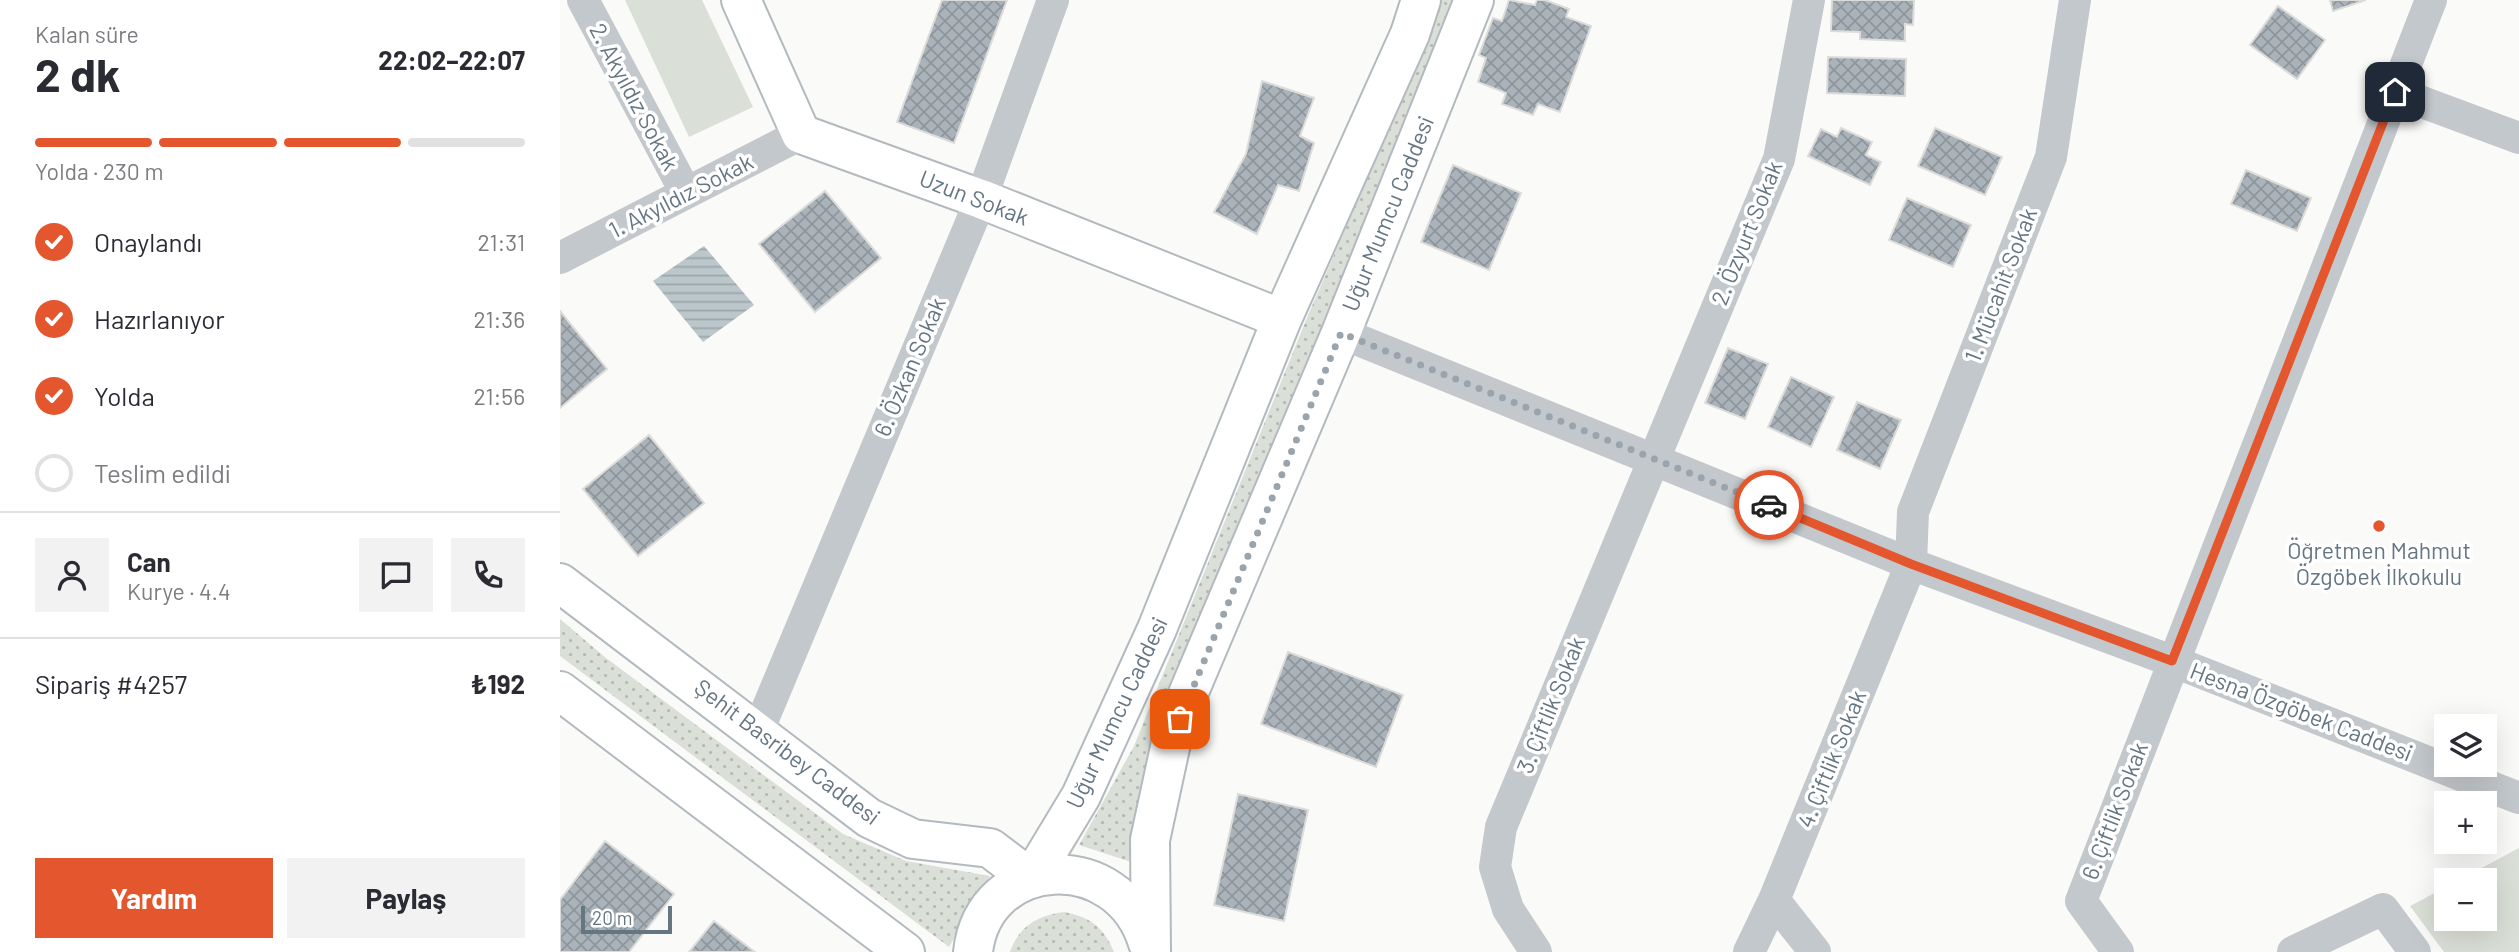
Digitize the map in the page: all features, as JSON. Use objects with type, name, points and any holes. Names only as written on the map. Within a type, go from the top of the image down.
[{"type":"street","name":"2. Akyıldız Sokak","points":[[583,0],[686,194]]},
{"type":"street","points":[[741,0],[802,134]]},
{"type":"street","name":"6. Özkan Sokak","points":[[758,731],[981,199],[1053,0]]},
{"type":"street","name":"Uğur Mumcu Caddesi","points":[[1031,879],[1081,796],[1157,629],[1282,319],[1410,34],[1421,0]]},
{"type":"street","name":"Uğur Mumcu Caddesi","points":[[1150,950],[1150,840],[1171,743],[1188,694],[1341,333],[1474,0]]},
{"type":"street","name":"2. Özyurt Sokak","points":[[1653,457],[1779,159],[1809,0]]},
{"type":"street","name":"1. Mücahit Sokak","points":[[1911,564],[1913,512],[2051,157],[2076,0]]},
{"type":"street","points":[[2172,661],[2431,0]]},
{"type":"street","points":[[2395,92],[2519,138]]},
{"type":"street","name":"1. Akyıldız Sokak","points":[[560,258],[802,134]]},
{"type":"street","name":"Uzun Sokak","points":[[802,134],[981,199],[1282,319]]},
{"type":"street","name":"Hesna Özgöbek Caddesi","points":[[1341,333],[1653,457],[1911,564],[2172,661],[2519,798]]},
{"type":"street","name":"3. Çiftlik Sokak","points":[[1536,952],[1508,909],[1495,867],[1501,827],[1653,457]]},
{"type":"street","name":"4. Çiftlik Sokak","points":[[1749,952],[1773,900],[1911,564]]},
{"type":"street","name":"Şehit Basribey Caddesi","points":[[560,583],[869,818],[913,839],[990,848],[1031,879]]},
{"type":"street","name":"6. Çiftlik Sokak","points":[[2118,952],[2081,901],[2172,661]]},
{"type":"street","points":[[560,691],[905,952]]},
{"type":"street","points":[[973,952],[980,926],[989,911],[1014,887],[1031,879],[1069,874],[1105,885],[1134,911],[1150,950]]},
{"type":"street","points":[[1773,900],[1815,952]]},
{"type":"street","points":[[2293,952],[2383,909],[2415,952]]},
{"type":"shaded area","points":[[625,0],[702,0],[753,107],[689,137]]},
{"type":"shaded area","points":[[1437,0],[1454,0],[1438,52],[1321,330],[1178,684],[1131,862],[1079,845],[1134,746],[1306,320],[1426,42]]},
{"type":"shaded area","points":[[704,246],[754,305],[703,342],[653,281]]},
{"type":"shaded area","points":[[560,619],[606,658],[843,834],[906,861],[990,876],[949,947],[560,656]]},
{"type":"shaded area","points":[[2519,848],[2519,952],[2444,952],[2410,906],[2434,893],[2434,931],[2497,931],[2497,868],[2482,868]]},
{"type":"shaded area","points":[[1064,912],[1095,924],[1106,936],[1114,952],[1010,952],[1019,935],[1031,923]]},
{"type":"building","points":[[942,0],[1007,0],[954,143],[897,122]]},
{"type":"building","points":[[1509,0],[1535,5],[1537,0],[1545,0],[1569,9],[1566,17],[1591,26],[1560,112],[1538,104],[1533,115],[1502,104],[1506,93],[1478,82],[1486,58],[1479,55],[1493,18],[1502,21]]},
{"type":"building","points":[[1832,0],[1914,0],[1913,25],[1905,24],[1905,41],[1860,39],[1860,32],[1831,31]]},
{"type":"building","points":[[2330,0],[2366,0],[2333,11]]},
{"type":"building","points":[[2278,6],[2325,40],[2297,79],[2250,45]]},
{"type":"building","points":[[1828,57],[1906,59],[1905,96],[1827,93]]},
{"type":"building","points":[[1262,81],[1314,98],[1300,136],[1314,143],[1299,191],[1278,185],[1257,234],[1214,212],[1246,154]]},
{"type":"building","points":[[1841,128],[1872,142],[1866,155],[1881,162],[1870,185],[1808,156],[1821,129],[1837,137]]},
{"type":"building","points":[[1935,128],[2002,157],[1985,195],[1918,166]]},
{"type":"building","points":[[1453,165],[1521,193],[1489,270],[1421,242]]},
{"type":"building","points":[[2246,170],[2311,198],[2297,231],[2231,204]]},
{"type":"building","points":[[825,191],[881,258],[815,312],[759,244]]},
{"type":"building","points":[[1907,198],[1971,225],[1953,267],[1889,240]]},
{"type":"building","points":[[560,311],[607,369],[560,408]]},
{"type":"building","points":[[1728,348],[1768,364],[1745,419],[1705,403]]},
{"type":"building","points":[[1791,377],[1834,397],[1811,447],[1768,427]]},
{"type":"building","points":[[1857,402],[1901,420],[1880,469],[1837,450]]},
{"type":"building","points":[[649,435],[704,503],[638,556],[583,489]]},
{"type":"building","points":[[1288,652],[1403,695],[1376,767],[1261,724]]},
{"type":"building","points":[[1238,794],[1308,810],[1284,921],[1214,905]]},
{"type":"building","points":[[605,841],[674,894],[629,952],[560,952],[560,900]]},
{"type":"building","points":[[714,921],[755,952],[689,952]]},
{"type":"way so far","points":[[1180,719],[1188,694],[1341,333],[1769,505]]},
{"type":"place","name":"Öğretmen Mahmut Özgöbek İlkokulu","points":[[2379,526]]},
{"type":"route","points":[[1769,505],[1911,564],[2172,661],[2395,92]]}]
